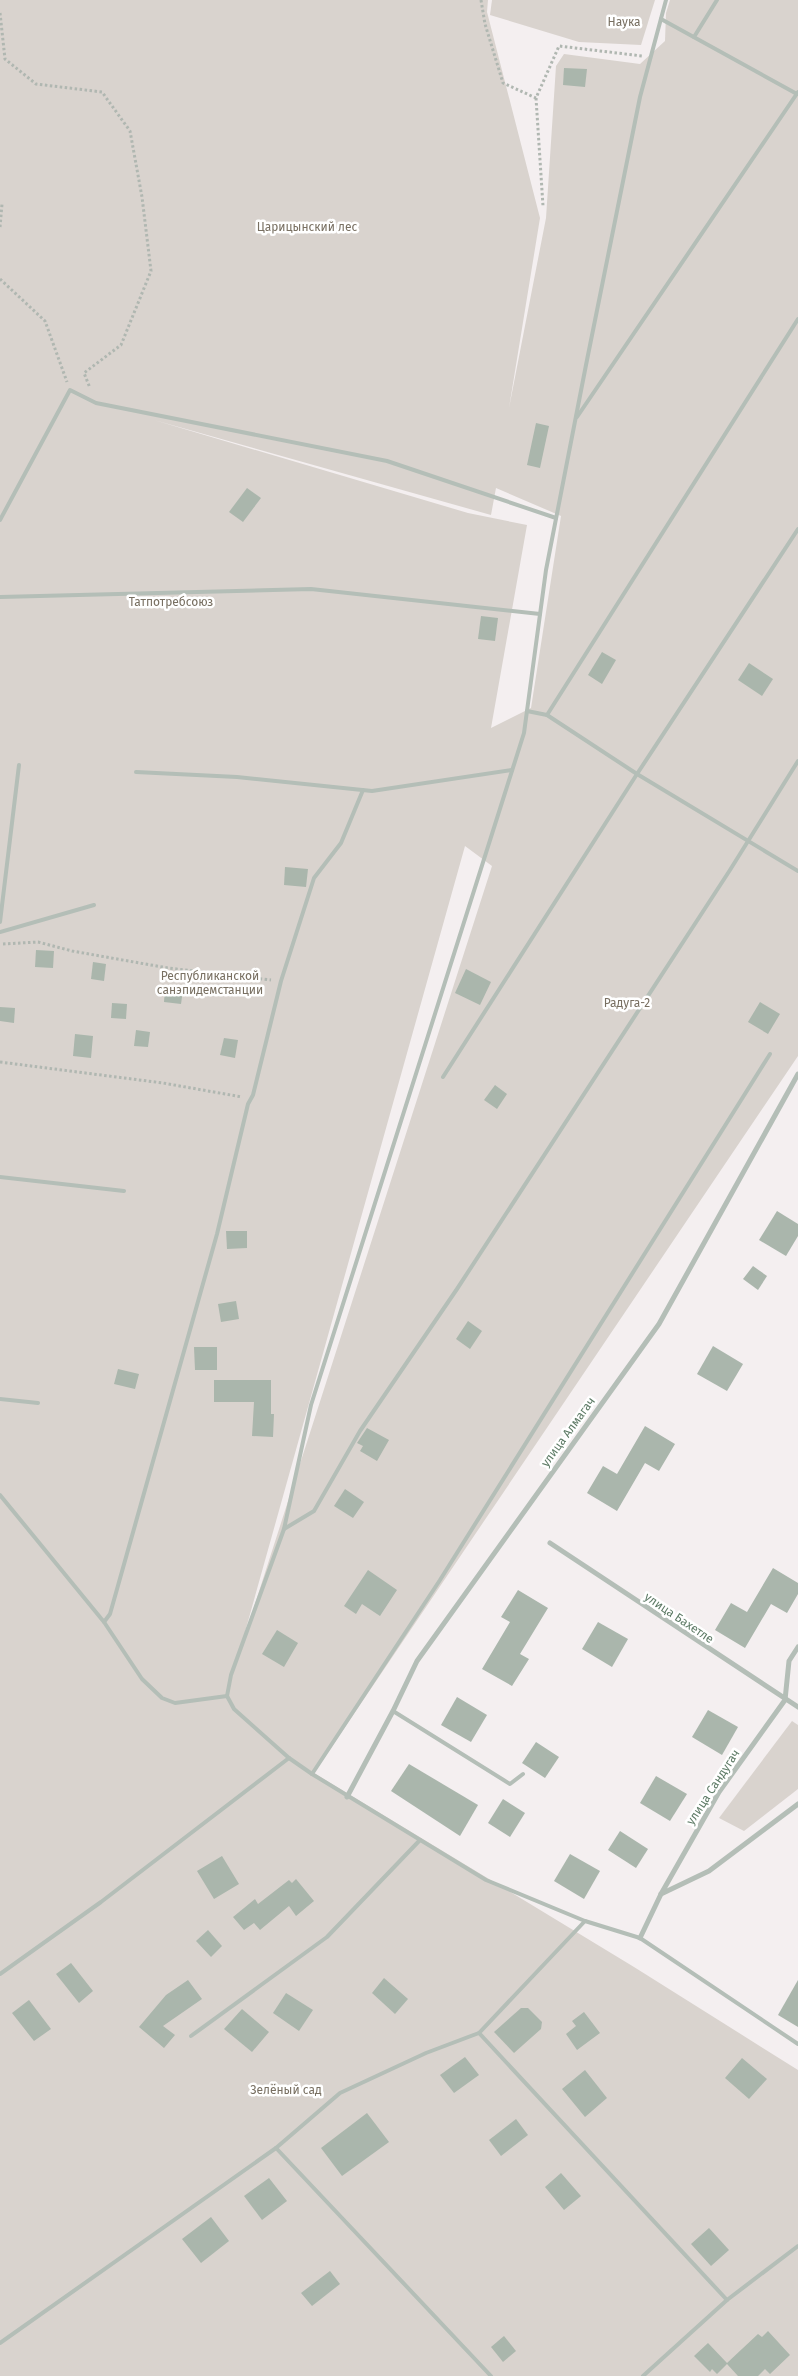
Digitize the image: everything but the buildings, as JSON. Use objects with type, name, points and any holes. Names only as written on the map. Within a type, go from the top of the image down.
[{"type":"street","name":"улица Алмагач","points":[[347,1797],[393,1711],[417,1661],[659,1324],[798,1074]]},
{"type":"street","name":"улица Бахетле","points":[[550,1543],[798,1707]]},
{"type":"street","name":"улица Сандугач","points":[[640,1938],[661,1894],[719,1792],[785,1700],[789,1661],[798,1647]]},
{"type":"street","points":[[661,1894],[709,1871],[798,1804]]},
{"type":"lane","points":[[666,0],[640,97],[575,418],[540,614],[524,733],[311,1405],[284,1529],[231,1675],[228,1696],[234,1709],[289,1758],[347,1797],[486,1880],[585,1921],[640,1938],[798,2044]]},
{"type":"lane","points":[[694,37],[717,0]]},
{"type":"lane","points":[[575,418],[798,94],[661,19]]},
{"type":"lane","points":[[547,715],[798,318]]},
{"type":"lane","points":[[0,520],[70,390],[96,403],[387,461],[556,518]]},
{"type":"lane","points":[[443,1077],[637,774],[798,529]]},
{"type":"lane","points":[[0,597],[311,589],[540,614]]},
{"type":"lane","points":[[527,711],[547,715],[637,774],[798,871]]},
{"type":"lane","points":[[284,1529],[314,1511],[360,1431],[463,1280],[749,840],[798,761]]},
{"type":"lane","points":[[0,922],[19,765]]},
{"type":"lane","points":[[136,772],[236,777],[372,791],[512,770]]},
{"type":"lane","points":[[104,1622],[110,1614],[217,1234],[281,981],[314,878],[340,843],[363,790]]},
{"type":"lane","points":[[0,932],[94,905]]},
{"type":"lane","points":[[312,1774],[440,1580],[770,1054]]},
{"type":"lane","points":[[0,1177],[124,1191]]},
{"type":"lane","points":[[0,1399],[38,1403]]},
{"type":"lane","points":[[0,1495],[104,1622],[142,1679],[162,1698],[175,1703],[228,1696]]},
{"type":"lane","points":[[393,1711],[510,1784],[523,1774]]},
{"type":"lane","points":[[0,1974],[101,1902],[289,1758]]},
{"type":"lane","points":[[191,2036],[327,1937],[420,1840]]},
{"type":"lane","points":[[0,2343],[276,2148],[340,2094],[426,2053],[480,2033],[585,1921]]},
{"type":"lane","points":[[480,2033],[727,2300]]},
{"type":"lane","points":[[276,2148],[491,2376]]},
{"type":"lane","points":[[643,2376],[727,2300],[798,2246]]},
{"type":"path","points":[[481,0],[485,24],[503,82],[536,98]]},
{"type":"path","points":[[0,13],[5,59],[36,84],[102,92],[130,131],[142,197],[151,271],[121,346],[84,373],[96,403]]},
{"type":"path","points":[[543,206],[536,98],[559,46],[651,58]]},
{"type":"path","points":[[0,227],[2,204]]},
{"type":"path","points":[[0,279],[45,321],[70,390]]},
{"type":"path","points":[[0,944],[38,942],[72,951],[168,968],[281,981]]},
{"type":"path","points":[[0,1062],[163,1083],[251,1098]]},
{"type":"green space","points":[[0,0],[488,0],[487,12],[540,218],[509,408],[546,218],[556,66],[564,54],[640,64],[665,41],[666,13],[670,0],[798,0],[798,1056],[314,1773],[634,1967],[798,2070],[798,2376],[0,2376]],"holes":[[[154,420],[491,515],[496,488],[561,516],[531,708],[491,728],[527,525],[468,513]],[[465,846],[492,866],[245,1632]]]},
{"type":"green space","name":"Наука","points":[[492,0],[655,0],[641,45],[579,42],[490,15]]},
{"type":"green space","points":[[792,1721],[798,1725],[798,1789],[744,1831],[719,1818]]},
{"type":"park label","name":"Царицынский лес","points":[[307,227]]},
{"type":"park label","name":"Татпотребсоюз","points":[[171,602]]},
{"type":"park label","name":"Республиканской санэпидемстанции","points":[[210,983]]},
{"type":"park label","name":"Радуга-2","points":[[627,1003]]},
{"type":"park label","name":"Зелёный сад","points":[[286,2090]]}]
